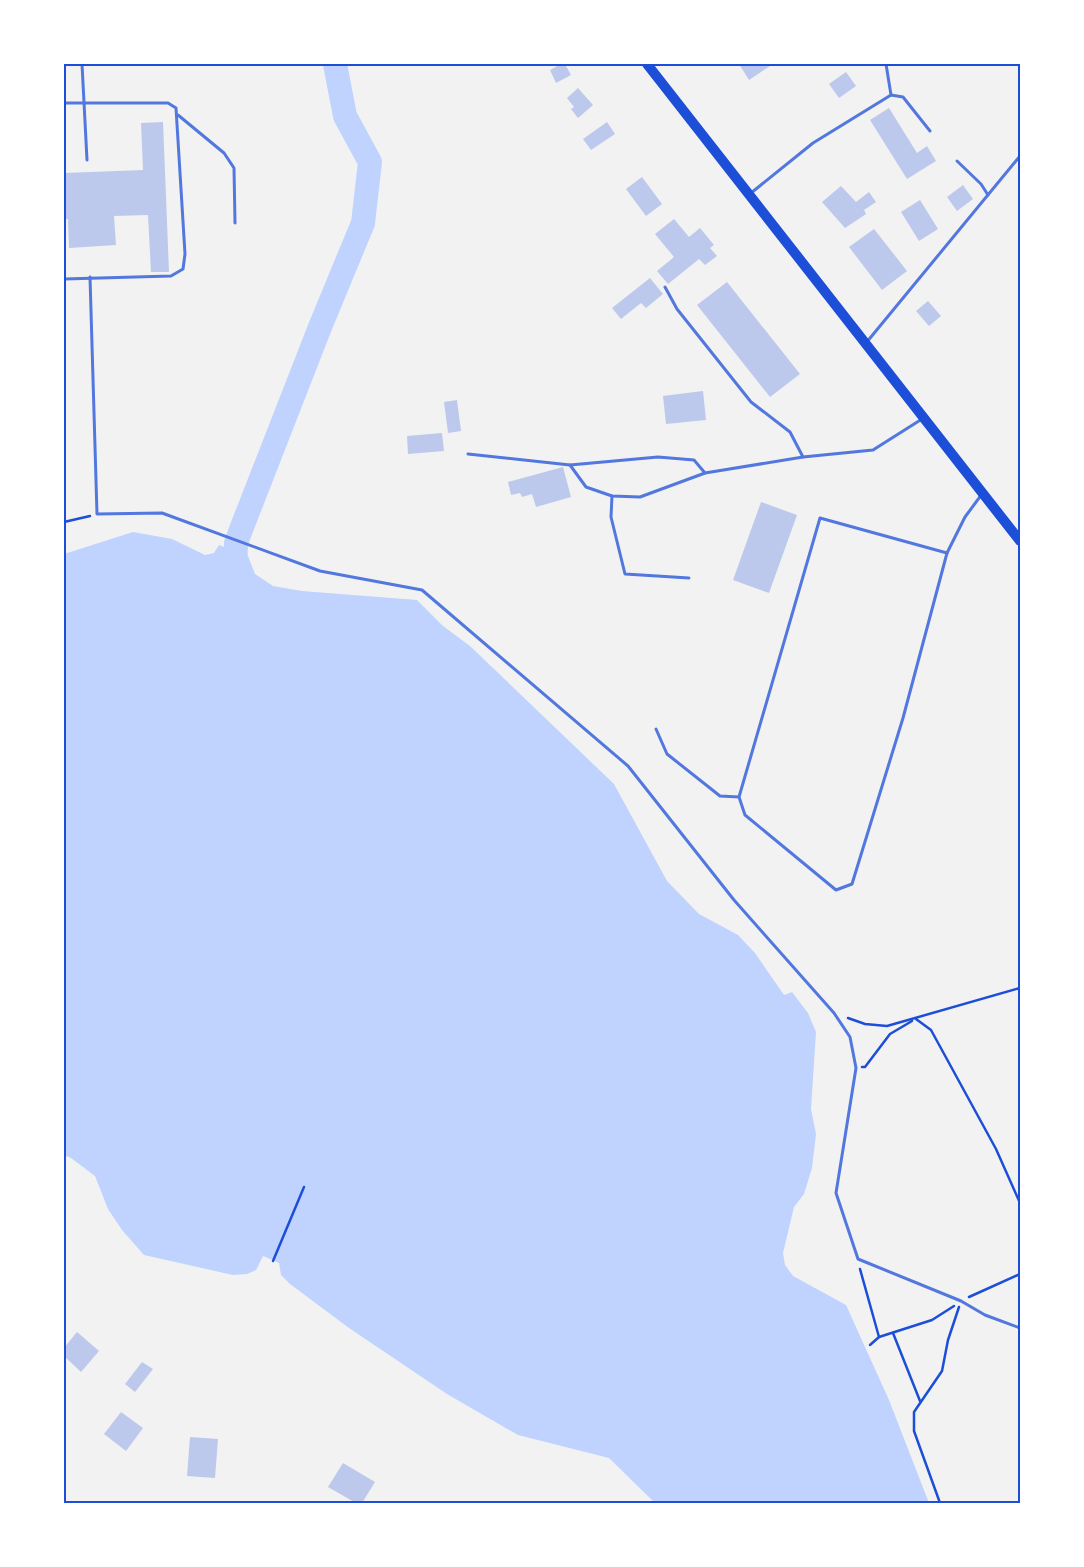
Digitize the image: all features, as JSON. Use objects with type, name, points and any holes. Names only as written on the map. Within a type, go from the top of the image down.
[{"type":"main road","points":[[647,64],[1020,541]]},
{"type":"lane","points":[[82,64],[87,160]]},
{"type":"lane","points":[[886,64],[891,95]]},
{"type":"lane","points":[[749,195],[813,143],[891,95],[903,97],[930,131]]},
{"type":"lane","points":[[64,103],[168,104],[176,108],[178,114],[182,228],[185,254],[183,269],[171,276],[64,279]]},
{"type":"lane","points":[[178,114],[224,153],[234,168],[235,224]]},
{"type":"lane","points":[[866,343],[1020,156]]},
{"type":"lane","points":[[957,161],[980,184],[988,196]]},
{"type":"lane","points":[[90,277],[96,514],[162,513],[320,571],[422,590],[628,766],[734,900],[834,1013],[850,1038],[856,1068],[836,1193],[858,1259],[961,1301],[985,1315],[1020,1328]]},
{"type":"lane","points":[[665,287],[677,310],[713,357],[751,402],[790,432],[803,457]]},
{"type":"lane","points":[[570,465],[586,487],[612,496],[640,497],[705,473],[803,457],[873,450],[924,417]]},
{"type":"lane","points":[[468,454],[570,465],[658,457],[694,460],[705,473]]},
{"type":"lane","points":[[947,553],[820,518],[739,797],[745,815],[836,890],[852,884],[903,718],[947,553],[965,517],[982,494]]},
{"type":"lane","points":[[612,496],[611,516],[625,574],[689,578]]},
{"type":"lane","points":[[656,729],[667,754],[720,796],[739,797]]},
{"type":"path","points":[[64,522],[96,514]]},
{"type":"path","points":[[834,1013],[864,1024],[887,1026],[1020,988]]},
{"type":"path","points":[[856,1068],[865,1067],[890,1034],[916,1019]]},
{"type":"path","points":[[916,1019],[931,1030],[996,1150],[1020,1204]]},
{"type":"path","points":[[273,1261],[304,1187]]},
{"type":"path","points":[[858,1259],[879,1337]]},
{"type":"path","points":[[870,1345],[879,1337],[932,1320],[961,1301],[1020,1274]]},
{"type":"path","points":[[940,1503],[914,1431],[914,1412],[942,1371],[948,1340],[961,1301]]},
{"type":"path","points":[[893,1333],[921,1402]]},
{"type":"water","points":[[133,532],[172,539],[205,555],[214,553],[219,545],[230,549],[233,542],[241,545],[239,552],[248,556],[255,574],[273,586],[302,591],[417,600],[443,626],[470,646],[614,784],[667,881],[699,914],[738,935],[755,953],[784,995],[792,992],[808,1013],[816,1032],[811,1109],[816,1134],[812,1168],[804,1194],[794,1207],[783,1253],[785,1265],[793,1276],[846,1305],[889,1400],[929,1503],[655,1503],[609,1458],[518,1435],[447,1394],[349,1328],[290,1284],[281,1275],[279,1263],[263,1256],[256,1270],[247,1274],[233,1275],[144,1255],[122,1230],[108,1209],[95,1176],[64,1155],[64,554]]},
{"type":"building","points":[[565,64],[571,75],[556,83],[550,70]]},
{"type":"building","points":[[739,64],[773,64],[749,80]]},
{"type":"building","points":[[846,72],[856,86],[839,98],[829,84]]},
{"type":"building","points":[[578,88],[593,105],[578,118],[571,109],[574,107],[567,98]]},
{"type":"building","points":[[889,108],[917,153],[927,146],[936,161],[907,179],[870,120]]},
{"type":"building","points":[[163,122],[169,272],[151,272],[148,215],[114,216],[116,245],[69,248],[68,219],[64,219],[64,173],[143,170],[141,123]]},
{"type":"building","points":[[607,122],[615,134],[591,150],[583,139]]},
{"type":"building","points":[[642,177],[662,204],[646,216],[626,189]]},
{"type":"building","points":[[963,185],[973,199],[957,211],[947,197]]},
{"type":"building","points":[[841,186],[856,202],[869,192],[876,202],[864,210],[866,214],[845,228],[822,202]]},
{"type":"building","points":[[920,200],[938,229],[919,241],[901,212]]},
{"type":"building","points":[[674,219],[689,237],[700,228],[714,245],[710,248],[717,256],[705,265],[699,259],[668,284],[657,271],[674,257],[655,234]]},
{"type":"building","points":[[874,229],[907,271],[882,290],[849,247]]},
{"type":"building","points":[[650,278],[663,294],[646,308],[641,303],[621,319],[612,308]]},
{"type":"building","points":[[727,282],[800,374],[770,397],[697,305]]},
{"type":"building","points":[[928,301],[941,316],[929,326],[916,311]]},
{"type":"building","points":[[703,391],[706,420],[666,424],[663,396]]},
{"type":"building","points":[[457,400],[461,431],[448,433],[444,402]]},
{"type":"building","points":[[442,433],[444,451],[408,454],[407,436]]},
{"type":"building","points":[[563,467],[571,497],[536,507],[532,494],[522,497],[520,493],[511,495],[508,482]]},
{"type":"building","points":[[761,502],[797,515],[769,593],[733,580]]},
{"type":"building","points":[[77,1332],[99,1351],[81,1372],[64,1356],[64,1348]]},
{"type":"building","points":[[142,1362],[153,1369],[135,1392],[125,1384]]},
{"type":"building","points":[[121,1412],[143,1428],[126,1451],[104,1434]]},
{"type":"building","points":[[190,1437],[218,1439],[215,1478],[187,1476]]},
{"type":"building","points":[[343,1463],[375,1482],[362,1503],[356,1503],[328,1487]]},
{"type":"waterway","points":[[235,572],[236,543],[320,327],[363,223],[370,162],[345,116],[335,64]]}]
